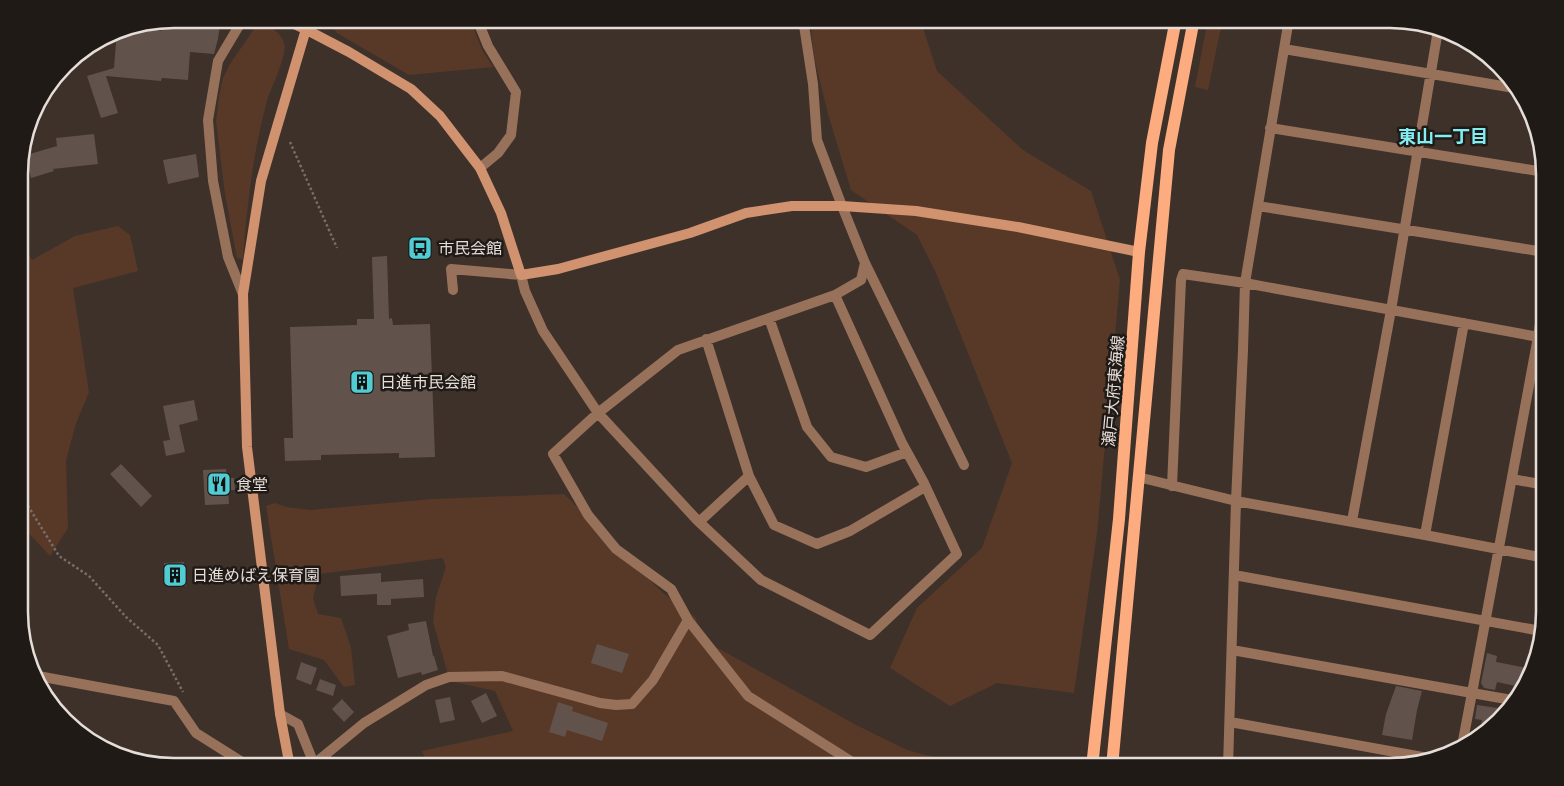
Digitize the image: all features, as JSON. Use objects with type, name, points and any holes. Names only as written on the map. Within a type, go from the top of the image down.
[{"type":"main road","name":"瀬戸大府東海線","points":[[1093,758],[1119,518],[1140,252],[1152,143],[1174,27]]},
{"type":"main road","name":"瀬戸大府東海線","points":[[1113,758],[1169,150],[1192,27]]},
{"type":"street","points":[[804,27],[813,84],[817,140],[865,263],[964,465]]},
{"type":"street","points":[[1228,758],[1245,283],[1288,27]]},
{"type":"street","points":[[238,28],[218,61],[208,120],[214,181],[228,257],[243,294]]},
{"type":"street","points":[[288,758],[280,714],[247,447],[243,294],[261,181],[306,28]]},
{"type":"street","points":[[313,28],[411,89],[440,116],[480,168],[501,213],[525,291],[543,331],[598,413],[698,522],[761,580],[870,635],[957,554],[907,452],[835,295]]},
{"type":"street","points":[[480,168],[498,153],[511,135],[516,92],[488,46],[481,28]]},
{"type":"street","points":[[1352,522],[1391,310],[1437,35]]},
{"type":"street","points":[[1284,50],[1508,87]]},
{"type":"street","points":[[1270,128],[1536,171]]},
{"type":"street","points":[[453,290],[451,270],[521,276],[558,269],[680,236],[746,214],[792,206],[842,206],[916,211],[1018,227],[1140,252]]},
{"type":"street","points":[[1258,206],[1536,251]]},
{"type":"street","points":[[846,758],[748,696],[688,620],[671,589],[616,549],[588,515],[553,454],[598,413],[678,350],[835,295],[861,280],[865,263]]},
{"type":"street","points":[[1172,486],[1183,274],[1245,283],[1536,337]]},
{"type":"street","points":[[769,318],[807,427],[831,457],[866,467],[907,452]]},
{"type":"street","points":[[1425,535],[1464,323]]},
{"type":"street","points":[[706,339],[749,476],[774,525],[817,544],[850,531],[925,486]]},
{"type":"street","points":[[1463,739],[1536,362]]},
{"type":"street","points":[[698,522],[749,476]]},
{"type":"street","points":[[1138,477],[1236,501],[1536,556]]},
{"type":"street","points":[[1512,479],[1536,483]]},
{"type":"street","points":[[1234,575],[1535,631]]},
{"type":"street","points":[[323,758],[364,723],[426,685],[449,676],[502,676],[600,703],[632,704],[654,680],[688,620]]},
{"type":"street","points":[[1232,650],[1508,699]]},
{"type":"street","points":[[43,677],[174,701],[196,733],[243,758]]},
{"type":"street","points":[[280,714],[298,724],[311,758]]},
{"type":"street","points":[[1230,722],[1418,756]]},
{"type":"path","points":[[290,142],[337,248]]},
{"type":"path","points":[[27,505],[59,556],[89,576],[126,617],[158,645],[184,693]]},
{"type":"shaded area","points":[[811,27],[923,27],[937,71],[1023,150],[1091,191],[1120,280],[1097,533],[1074,693],[997,683],[950,706],[890,668],[917,608],[982,548],[1012,463],[936,273],[917,235],[851,190],[828,114],[814,57]]},
{"type":"shaded area","points":[[1206,27],[1222,27],[1208,90],[1195,87]]},
{"type":"shaded area","points":[[255,28],[271,28],[280,35],[284,43],[284,55],[267,101],[254,159],[243,259],[237,258],[225,194],[216,121],[223,78],[230,64]]},
{"type":"shaded area","points":[[333,28],[473,28],[482,50],[493,67],[409,75],[337,33]]},
{"type":"shaded area","points":[[118,226],[130,235],[138,271],[73,288],[89,392],[75,426],[66,461],[68,528],[50,556],[27,532],[28,253],[32,260],[75,236]]},
{"type":"shaded area","points":[[564,494],[663,593],[696,618],[698,637],[858,726],[907,750],[937,758],[425,758],[422,751],[513,731],[495,691],[450,681],[433,622],[436,597],[446,567],[443,558],[319,574],[313,598],[318,614],[341,618],[351,648],[355,685],[344,687],[324,660],[289,649],[266,506],[275,503],[286,507],[310,510],[433,499]]},
{"type":"building","points":[[162,28],[164,28],[219,28],[214,54],[190,52],[188,80],[162,78],[161,81],[106,76],[118,113],[101,118],[87,76],[114,68],[116,40],[145,30],[161,31]]},
{"type":"building","points":[[94,134],[98,164],[53,169],[54,171],[31,178],[28,166],[29,154],[57,146],[56,138]]},
{"type":"building","points":[[196,154],[199,177],[168,184],[163,160]]},
{"type":"building","name":"日進市民会館","points":[[387,256],[389,319],[392,318],[393,325],[430,324],[435,457],[399,458],[399,453],[321,455],[321,460],[285,461],[284,438],[293,438],[290,327],[357,325],[357,319],[374,319],[372,257]]},
{"type":"building","points":[[194,400],[198,420],[179,425],[185,452],[166,456],[163,441],[170,440],[163,406]]},
{"type":"building","points":[[121,464],[152,496],[141,507],[110,474]]},
{"type":"building","name":"食堂","points":[[226,469],[227,478],[234,478],[235,490],[228,490],[229,504],[205,505],[203,470]]},
{"type":"building","name":"日進めばえ保育園","points":[[184,562],[186,586],[166,586],[164,563]]},
{"type":"building","points":[[381,573],[381,582],[423,579],[424,597],[391,599],[391,605],[377,605],[377,594],[341,596],[340,576]]},
{"type":"building","points":[[426,621],[433,656],[438,670],[422,675],[421,672],[398,678],[387,636],[409,630],[408,624]]},
{"type":"building","points":[[597,644],[629,654],[622,673],[591,663]]},
{"type":"building","points":[[1487,653],[1497,656],[1496,662],[1525,668],[1516,686],[1497,682],[1495,690],[1484,688],[1481,683]]},
{"type":"building","points":[[301,662],[317,668],[311,685],[296,679]]},
{"type":"building","points":[[320,679],[336,685],[333,696],[316,690]]},
{"type":"building","points":[[1396,686],[1422,691],[1412,740],[1382,735],[1386,714]]},
{"type":"building","points":[[486,693],[497,716],[482,723],[471,701]]},
{"type":"building","points":[[450,697],[455,720],[440,723],[435,700]]},
{"type":"building","points":[[342,699],[354,712],[344,722],[332,709]]},
{"type":"building","points":[[558,702],[573,707],[572,711],[608,723],[602,741],[567,730],[565,737],[549,732]]},
{"type":"building","points":[[1477,705],[1501,708],[1481,727],[1482,720],[1475,719]]},
{"type":"place","name":"市民会館","points":[[420,248]]},
{"type":"place","name":"日進市民会館","points":[[362,382]]},
{"type":"place","name":"食堂","points":[[219,484]]},
{"type":"place","name":"日進めばえ保育園","points":[[175,575]]},
{"type":"district","name":"東山一丁目","points":[[1443,136]]}]
